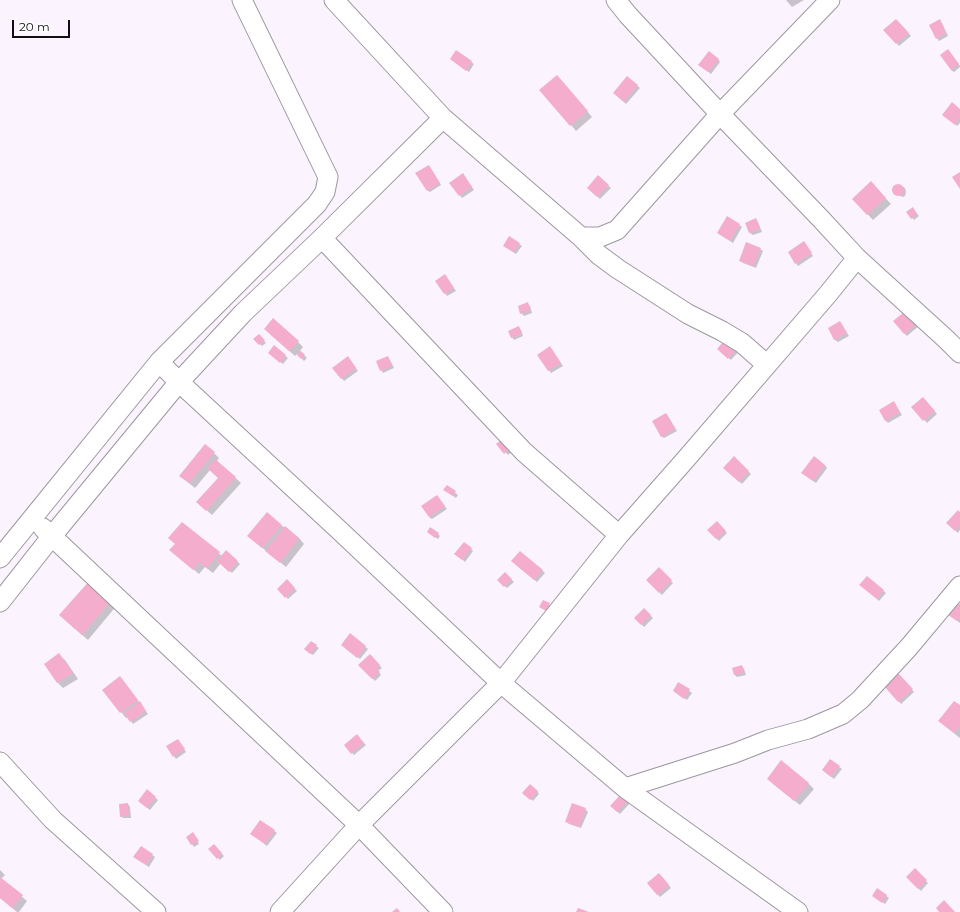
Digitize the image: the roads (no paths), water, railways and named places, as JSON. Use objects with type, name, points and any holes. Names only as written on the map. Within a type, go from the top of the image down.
[{"type":"street","points":[[0,558],[159,362],[317,204],[326,192],[328,177],[242,0]]},
{"type":"street","points":[[334,0],[443,118],[599,255],[688,314],[742,343],[767,365]]},
{"type":"street","points":[[616,0],[628,15],[720,114],[857,258],[947,340],[960,354]]},
{"type":"street","points":[[581,238],[600,237],[617,230],[720,114],[830,0]]},
{"type":"street","points":[[0,602],[52,536],[179,382],[243,313],[322,238],[443,118]]},
{"type":"street","points":[[617,230],[615,251],[618,269]]},
{"type":"street","points":[[322,238],[524,452],[619,535]]},
{"type":"street","points":[[280,912],[359,825],[501,683],[619,535],[767,365],[857,258]]},
{"type":"street","points":[[159,362],[501,683],[625,788],[798,912]]},
{"type":"street","points":[[32,519],[52,536],[359,825],[443,912]]},
{"type":"street","points":[[625,788],[735,753],[768,740],[808,729],[843,714],[860,700],[909,647],[960,586]]},
{"type":"street","points":[[0,762],[53,820],[156,912]]}]
